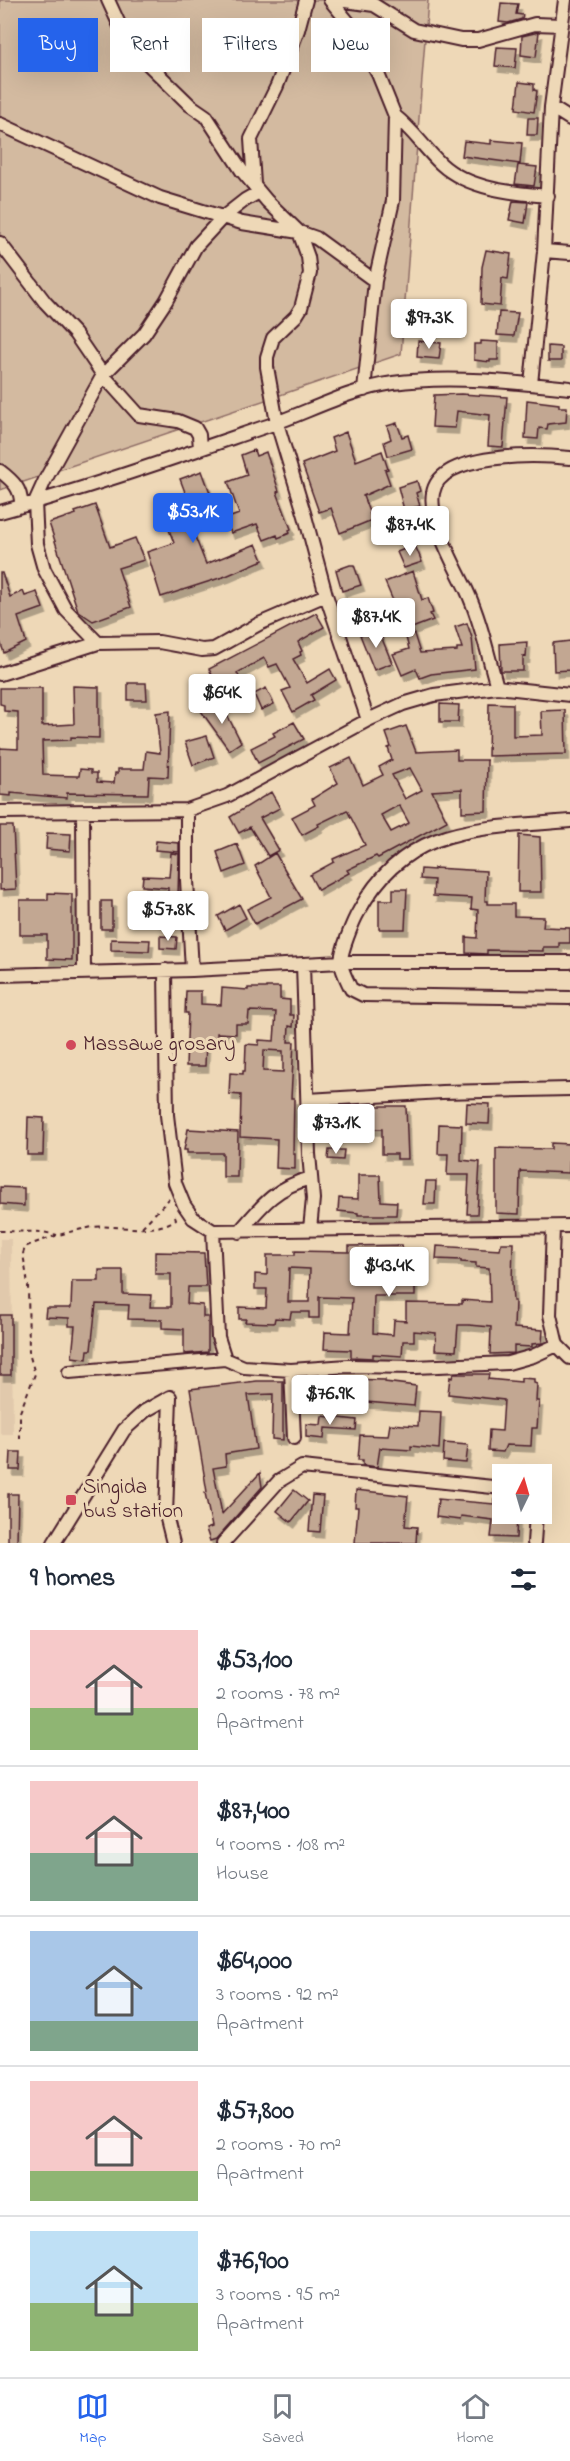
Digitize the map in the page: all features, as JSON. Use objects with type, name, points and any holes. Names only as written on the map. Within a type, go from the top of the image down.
[{"type":"street","points":[[108,0],[125,37],[168,83],[206,116],[232,156],[257,188],[299,232],[308,257],[310,273],[307,285],[301,308],[296,316],[273,338],[267,357],[277,423],[326,595],[368,720]]},
{"type":"street","points":[[257,188],[251,139],[277,86],[298,30],[306,0]]},
{"type":"street","points":[[330,0],[350,24],[378,74],[395,116],[392,214],[375,281],[364,390]]},
{"type":"street","points":[[338,0],[374,5],[414,30],[461,40],[478,40],[535,24],[562,24]]},
{"type":"street","points":[[531,384],[548,196],[551,107],[565,0]]},
{"type":"street","points":[[551,107],[570,119]]},
{"type":"street","points":[[395,116],[415,134],[441,164],[464,179],[505,190],[548,196]]},
{"type":"street","points":[[3,128],[160,198],[257,227],[299,232],[326,243],[348,263],[375,281]]},
{"type":"street","points":[[98,644],[66,610],[44,569],[37,544],[35,501],[104,375],[144,334],[166,301],[196,246],[222,218],[257,188]]},
{"type":"street","points":[[0,243],[45,302],[75,334],[104,375],[139,415],[178,421],[195,428],[199,435],[200,449]]},
{"type":"street","points":[[544,251],[570,252]]},
{"type":"street","points":[[0,512],[200,449],[364,390],[411,381],[570,387]]},
{"type":"street","points":[[497,687],[468,592],[450,561],[433,505],[432,494],[437,482],[457,468],[486,459],[532,455],[570,458]]},
{"type":"street","points":[[0,471],[19,489],[22,496],[21,506]]},
{"type":"street","points":[[0,674],[98,644],[159,642],[202,650],[214,649],[259,624],[326,595]]},
{"type":"street","points":[[0,812],[187,810],[227,796],[368,720],[403,704],[434,695],[497,687],[570,695]]},
{"type":"street","points":[[187,810],[187,880],[192,970]]},
{"type":"street","points":[[82,812],[84,973]]},
{"type":"street","points":[[570,821],[471,829],[407,853],[382,875],[369,892],[354,919],[341,962],[351,989],[363,995],[570,998]]},
{"type":"street","points":[[0,975],[192,970],[341,962],[570,962]]},
{"type":"street","points":[[303,964],[309,1154],[313,1199],[310,1229]]},
{"type":"street","points":[[165,970],[167,1115],[175,1183],[184,1205],[193,1218],[213,1232],[570,1226]]},
{"type":"street","points":[[308,1100],[442,1092],[570,1089]]},
{"type":"street","points":[[239,1232],[263,1204],[283,1187],[311,1178]]},
{"type":"street","points":[[553,1227],[550,1315],[558,1345],[570,1358]]},
{"type":"street","points":[[213,1232],[218,1337],[225,1359]]},
{"type":"street","points":[[69,1372],[225,1359],[244,1367],[291,1370],[348,1366],[415,1367],[508,1364],[558,1345]]},
{"type":"street","points":[[291,1370],[294,1438]]},
{"type":"street","points":[[54,1543],[124,1430],[145,1411],[170,1397],[166,1515],[173,1543]]},
{"type":"street","points":[[223,1543],[279,1481],[302,1467],[492,1487]]},
{"type":"street","points":[[534,1543],[535,1524]]},
{"type":"path","points":[[140,1228],[171,1197],[173,1205]]},
{"type":"path","points":[[20,1439],[20,1412],[35,1374],[28,1353],[28,1273],[23,1251],[30,1245],[93,1227],[140,1228],[171,1222],[176,1219],[175,1212]]},
{"type":"path","points":[[0,1231],[57,1236]]},
{"type":"shaded area","points":[[0,0],[428,0],[401,354],[0,490]]},
{"type":"shaded area","points":[[0,1239],[11,1239],[13,1434],[0,1434]]},
{"type":"building","points":[[501,3],[518,4],[516,14],[523,15],[522,19],[508,23],[499,22]]},
{"type":"building","points":[[539,32],[536,57],[521,55],[522,36]]},
{"type":"building","points":[[497,47],[517,48],[515,68],[495,66]]},
{"type":"building","points":[[519,82],[534,84],[534,90],[537,91],[534,112],[516,109]]},
{"type":"building","points":[[528,118],[538,118],[537,135],[527,135]]},
{"type":"building","points":[[491,140],[522,143],[520,164],[462,156],[464,141],[491,144]]},
{"type":"building","points":[[518,165],[537,167],[534,186],[515,184]]},
{"type":"building","points":[[513,201],[528,202],[525,223],[509,220]]},
{"type":"building","points":[[486,250],[511,254],[508,279],[502,278],[500,306],[481,304],[482,267]]},
{"type":"building","points":[[499,312],[518,313],[514,336],[497,335]]},
{"type":"building","points":[[418,341],[441,343],[439,359],[417,357]]},
{"type":"building","points":[[481,341],[498,342],[498,360],[490,360],[490,362],[474,360],[474,344],[481,344]]},
{"type":"building","points":[[548,346],[561,347],[561,361],[548,361]]},
{"type":"building","points":[[434,395],[507,397],[503,447],[488,446],[490,415],[457,411],[455,428],[432,427]]},
{"type":"building","points":[[527,400],[567,407],[566,422],[548,424],[547,429],[539,428],[538,439],[525,438]]},
{"type":"building","points":[[397,423],[402,437],[408,435],[412,449],[388,456],[384,442],[391,439],[387,426]]},
{"type":"building","points":[[346,432],[356,461],[382,451],[390,484],[363,496],[372,520],[340,533],[331,508],[319,512],[302,464],[335,451],[331,438]]},
{"type":"building","points":[[254,450],[256,456],[266,452],[279,491],[277,492],[291,529],[290,533],[278,538],[277,535],[264,540],[257,524],[231,533],[225,519],[239,514],[228,482],[247,475],[241,455]]},
{"type":"building","points":[[202,471],[219,517],[191,527],[206,564],[256,544],[263,560],[226,576],[161,597],[147,552],[174,543],[162,511],[188,500],[180,479]]},
{"type":"building","points":[[417,481],[420,491],[416,493],[420,506],[404,510],[398,487]]},
{"type":"building","points":[[95,505],[110,547],[135,538],[144,560],[118,568],[131,607],[93,621],[78,611],[49,523]]},
{"type":"building","points":[[415,545],[422,562],[404,568],[397,552]]},
{"type":"building","points":[[354,565],[361,585],[342,591],[336,570]]},
{"type":"building","points":[[413,571],[422,600],[428,598],[433,613],[430,614],[433,620],[412,628],[420,653],[457,651],[457,648],[462,648],[455,627],[467,623],[472,638],[475,669],[431,674],[420,678],[416,669],[402,675],[393,654],[409,649],[402,622],[385,582]]},
{"type":"building","points":[[0,573],[2,573],[10,597],[23,591],[25,596],[37,592],[43,608],[18,617],[26,642],[4,653],[0,641]]},
{"type":"building","points":[[316,613],[324,627],[298,642],[302,651],[301,655],[293,659],[307,683],[330,669],[336,680],[311,695],[314,700],[293,712],[282,691],[290,688],[277,664],[269,667],[264,658],[237,673],[243,684],[222,694],[209,669]]},
{"type":"building","points":[[378,629],[392,663],[374,670],[360,635]]},
{"type":"building","points":[[570,641],[570,670],[554,671],[553,643]]},
{"type":"building","points":[[527,642],[526,657],[523,656],[523,671],[501,671],[500,644]]},
{"type":"building","points":[[128,683],[146,683],[147,700],[128,700]]},
{"type":"building","points":[[73,686],[99,687],[99,738],[71,737],[71,740],[42,741],[43,775],[79,776],[80,769],[91,770],[91,773],[97,773],[97,782],[114,783],[118,769],[144,769],[146,751],[160,753],[156,713],[170,711],[168,777],[149,776],[148,794],[67,793],[67,798],[11,793],[11,796],[0,795],[0,748],[18,749],[18,712],[4,711],[4,705],[0,704],[0,688],[42,688],[42,726],[74,724]]},
{"type":"building","points":[[266,688],[274,704],[261,710],[254,694]]},
{"type":"building","points":[[220,701],[241,742],[229,750],[201,711]]},
{"type":"building","points":[[489,703],[513,704],[513,736],[542,735],[541,711],[565,710],[566,754],[488,756]]},
{"type":"building","points":[[440,704],[459,705],[458,722],[440,722]]},
{"type":"building","points":[[294,722],[304,739],[258,763],[251,748],[275,736],[273,733]]},
{"type":"building","points":[[406,726],[416,752],[457,750],[457,760],[487,760],[486,811],[462,812],[462,789],[432,791],[447,821],[378,858],[376,856],[347,870],[349,873],[318,890],[310,875],[334,862],[333,859],[365,845],[347,810],[318,824],[319,826],[302,835],[292,817],[315,805],[312,799],[338,783],[330,768],[351,758],[363,785],[383,775],[379,767],[392,760],[388,748],[391,747],[386,733]],"holes":[[[410,768],[422,790],[405,799],[392,775]],[[399,805],[409,823],[391,832],[381,815]]]},
{"type":"building","points":[[207,736],[214,757],[193,765],[185,742]]},
{"type":"building","points":[[271,792],[280,808],[260,818],[279,850],[268,856],[250,827],[239,833],[230,817]]},
{"type":"building","points":[[0,826],[13,826],[16,889],[0,890]]},
{"type":"building","points":[[47,833],[71,834],[70,851],[46,849]]},
{"type":"building","points":[[519,835],[540,837],[541,892],[518,892]]},
{"type":"building","points":[[156,841],[179,843],[179,852],[155,850]]},
{"type":"building","points":[[237,844],[245,865],[224,873],[217,852]]},
{"type":"building","points":[[171,853],[179,854],[178,897],[168,896],[168,888],[142,886],[143,876],[169,877]]},
{"type":"building","points":[[275,853],[302,899],[255,924],[247,909],[271,897],[255,866]]},
{"type":"building","points":[[434,868],[486,871],[485,901],[488,901],[488,904],[514,904],[514,916],[544,917],[543,927],[570,928],[570,943],[559,943],[559,947],[543,947],[543,951],[487,950],[487,954],[466,953],[466,937],[477,938],[478,910],[471,909],[472,898],[433,896],[434,880],[420,879],[421,869],[434,870]]},
{"type":"building","points":[[393,889],[407,889],[405,929],[379,929],[379,900],[393,900]]},
{"type":"building","points":[[48,893],[72,894],[72,960],[47,959],[47,935],[20,935],[20,900],[48,900]]},
{"type":"building","points":[[101,901],[112,901],[112,929],[101,929]]},
{"type":"building","points":[[239,904],[246,918],[225,930],[218,916]]},
{"type":"building","points":[[160,936],[177,937],[176,949],[160,948]]},
{"type":"building","points":[[111,939],[150,940],[149,951],[111,950]]},
{"type":"building","points":[[280,987],[280,999],[290,1000],[290,1015],[294,1015],[293,1027],[289,1026],[288,1042],[294,1042],[291,1098],[294,1098],[295,1169],[276,1168],[277,1139],[240,1137],[241,1095],[229,1094],[230,1073],[243,1074],[245,1071],[246,1044],[259,1045],[259,1040],[274,1041],[276,1012],[249,1011],[248,1024],[236,1024],[236,1034],[217,1033],[217,1042],[206,1042],[205,1066],[186,1066],[188,1013],[185,1013],[186,991],[201,991],[201,1004],[221,1005],[222,988],[248,990],[248,988]],"holes":[[[264,1050],[283,1051],[283,1072],[263,1071]]]},
{"type":"building","points":[[467,1103],[490,1104],[489,1124],[466,1123]]},
{"type":"building","points":[[406,1106],[408,1159],[397,1159],[397,1154],[382,1154],[382,1129],[371,1129],[372,1121],[326,1121],[326,1107]]},
{"type":"building","points":[[28,1117],[44,1118],[43,1155],[27,1155]]},
{"type":"building","points":[[439,1124],[462,1125],[461,1160],[480,1162],[477,1214],[467,1214],[469,1175],[447,1175],[448,1154],[438,1154]]},
{"type":"building","points":[[188,1129],[238,1132],[237,1177],[223,1177],[223,1153],[187,1153],[187,1150],[184,1150]]},
{"type":"building","points":[[551,1143],[570,1144],[569,1173],[520,1171],[519,1214],[496,1213],[496,1148],[551,1149]]},
{"type":"building","points":[[329,1150],[344,1150],[343,1160],[328,1159]]},
{"type":"building","points":[[358,1175],[380,1175],[381,1201],[397,1202],[396,1215],[358,1215],[358,1213],[338,1211],[339,1198],[358,1199]]},
{"type":"building","points":[[426,1181],[436,1181],[435,1204],[424,1204]]},
{"type":"building","points":[[0,1187],[24,1188],[24,1206],[0,1204]]},
{"type":"building","points":[[501,1243],[513,1243],[514,1328],[543,1330],[542,1343],[532,1344],[532,1347],[514,1346],[514,1353],[490,1354],[491,1327],[469,1325],[458,1325],[456,1351],[435,1350],[436,1333],[414,1331],[414,1341],[403,1341],[402,1356],[373,1354],[373,1358],[351,1357],[351,1350],[324,1349],[325,1332],[350,1333],[352,1298],[319,1297],[319,1318],[309,1318],[309,1312],[291,1312],[290,1319],[275,1318],[274,1323],[245,1322],[246,1319],[239,1319],[239,1307],[266,1308],[267,1289],[255,1289],[255,1274],[267,1275],[267,1255],[295,1255],[295,1251],[349,1252],[349,1246],[402,1245],[402,1264],[415,1264],[415,1296],[374,1296],[373,1333],[393,1335],[394,1320],[406,1321],[406,1303],[462,1304],[462,1300],[490,1302],[489,1268],[476,1267],[476,1263],[461,1262],[461,1260],[436,1259],[437,1246],[500,1250]],"holes":[[[289,1268],[310,1269],[309,1302],[288,1302]]]},
{"type":"building","points":[[155,1252],[204,1253],[206,1287],[188,1287],[187,1304],[203,1305],[203,1317],[208,1317],[208,1352],[184,1354],[184,1329],[162,1328],[162,1320],[128,1319],[129,1305],[96,1304],[91,1350],[88,1350],[87,1359],[72,1357],[75,1326],[69,1326],[69,1318],[45,1317],[46,1308],[71,1308],[72,1281],[99,1281],[99,1270],[123,1270],[123,1294],[151,1295],[150,1307],[171,1307],[171,1274],[155,1274]]},
{"type":"building","points":[[0,1315],[11,1315],[11,1375],[0,1375]]},
{"type":"building","points":[[453,1374],[489,1374],[488,1379],[521,1382],[521,1378],[534,1379],[534,1383],[537,1384],[536,1401],[539,1401],[537,1428],[532,1428],[531,1446],[506,1445],[503,1452],[488,1451],[489,1430],[502,1431],[504,1400],[448,1394],[450,1377],[452,1378]]},
{"type":"building","points":[[338,1379],[385,1380],[385,1382],[416,1386],[414,1406],[366,1402],[367,1393],[339,1394]]},
{"type":"building","points":[[257,1381],[283,1381],[283,1440],[272,1439],[273,1394],[248,1395],[256,1449],[225,1454],[226,1466],[213,1468],[222,1514],[260,1473],[262,1487],[216,1539],[210,1541],[206,1529],[212,1527],[190,1389]]},
{"type":"building","points":[[419,1411],[441,1412],[439,1449],[411,1446],[411,1450],[380,1448],[377,1467],[363,1465],[363,1460],[358,1460],[360,1435],[388,1436],[390,1424],[418,1426]]},
{"type":"building","points":[[322,1416],[357,1420],[356,1430],[325,1428],[324,1439],[306,1437],[306,1424],[321,1425]]},
{"type":"building","points":[[444,1443],[468,1445],[466,1463],[443,1461]]},
{"type":"building","points":[[11,1452],[21,1452],[20,1470],[10,1470]]},
{"type":"building","points":[[294,1490],[308,1501],[291,1522],[277,1511]]},
{"type":"building","points":[[356,1490],[408,1496],[405,1526],[417,1527],[416,1543],[355,1543],[358,1507],[355,1507]]},
{"type":"building","points":[[8,1494],[18,1494],[17,1543],[8,1543]]},
{"type":"building","points":[[312,1495],[323,1496],[320,1532],[309,1531]]},
{"type":"building","points":[[438,1499],[492,1504],[492,1520],[461,1516],[460,1520],[436,1517]]},
{"type":"building","points":[[493,1524],[517,1524],[516,1538],[491,1537]]},
{"type":"place","name":"Massawe grosary","points":[[71,1045]]},
{"type":"place","name":"Singida bus station","points":[[71,1500]]}]
